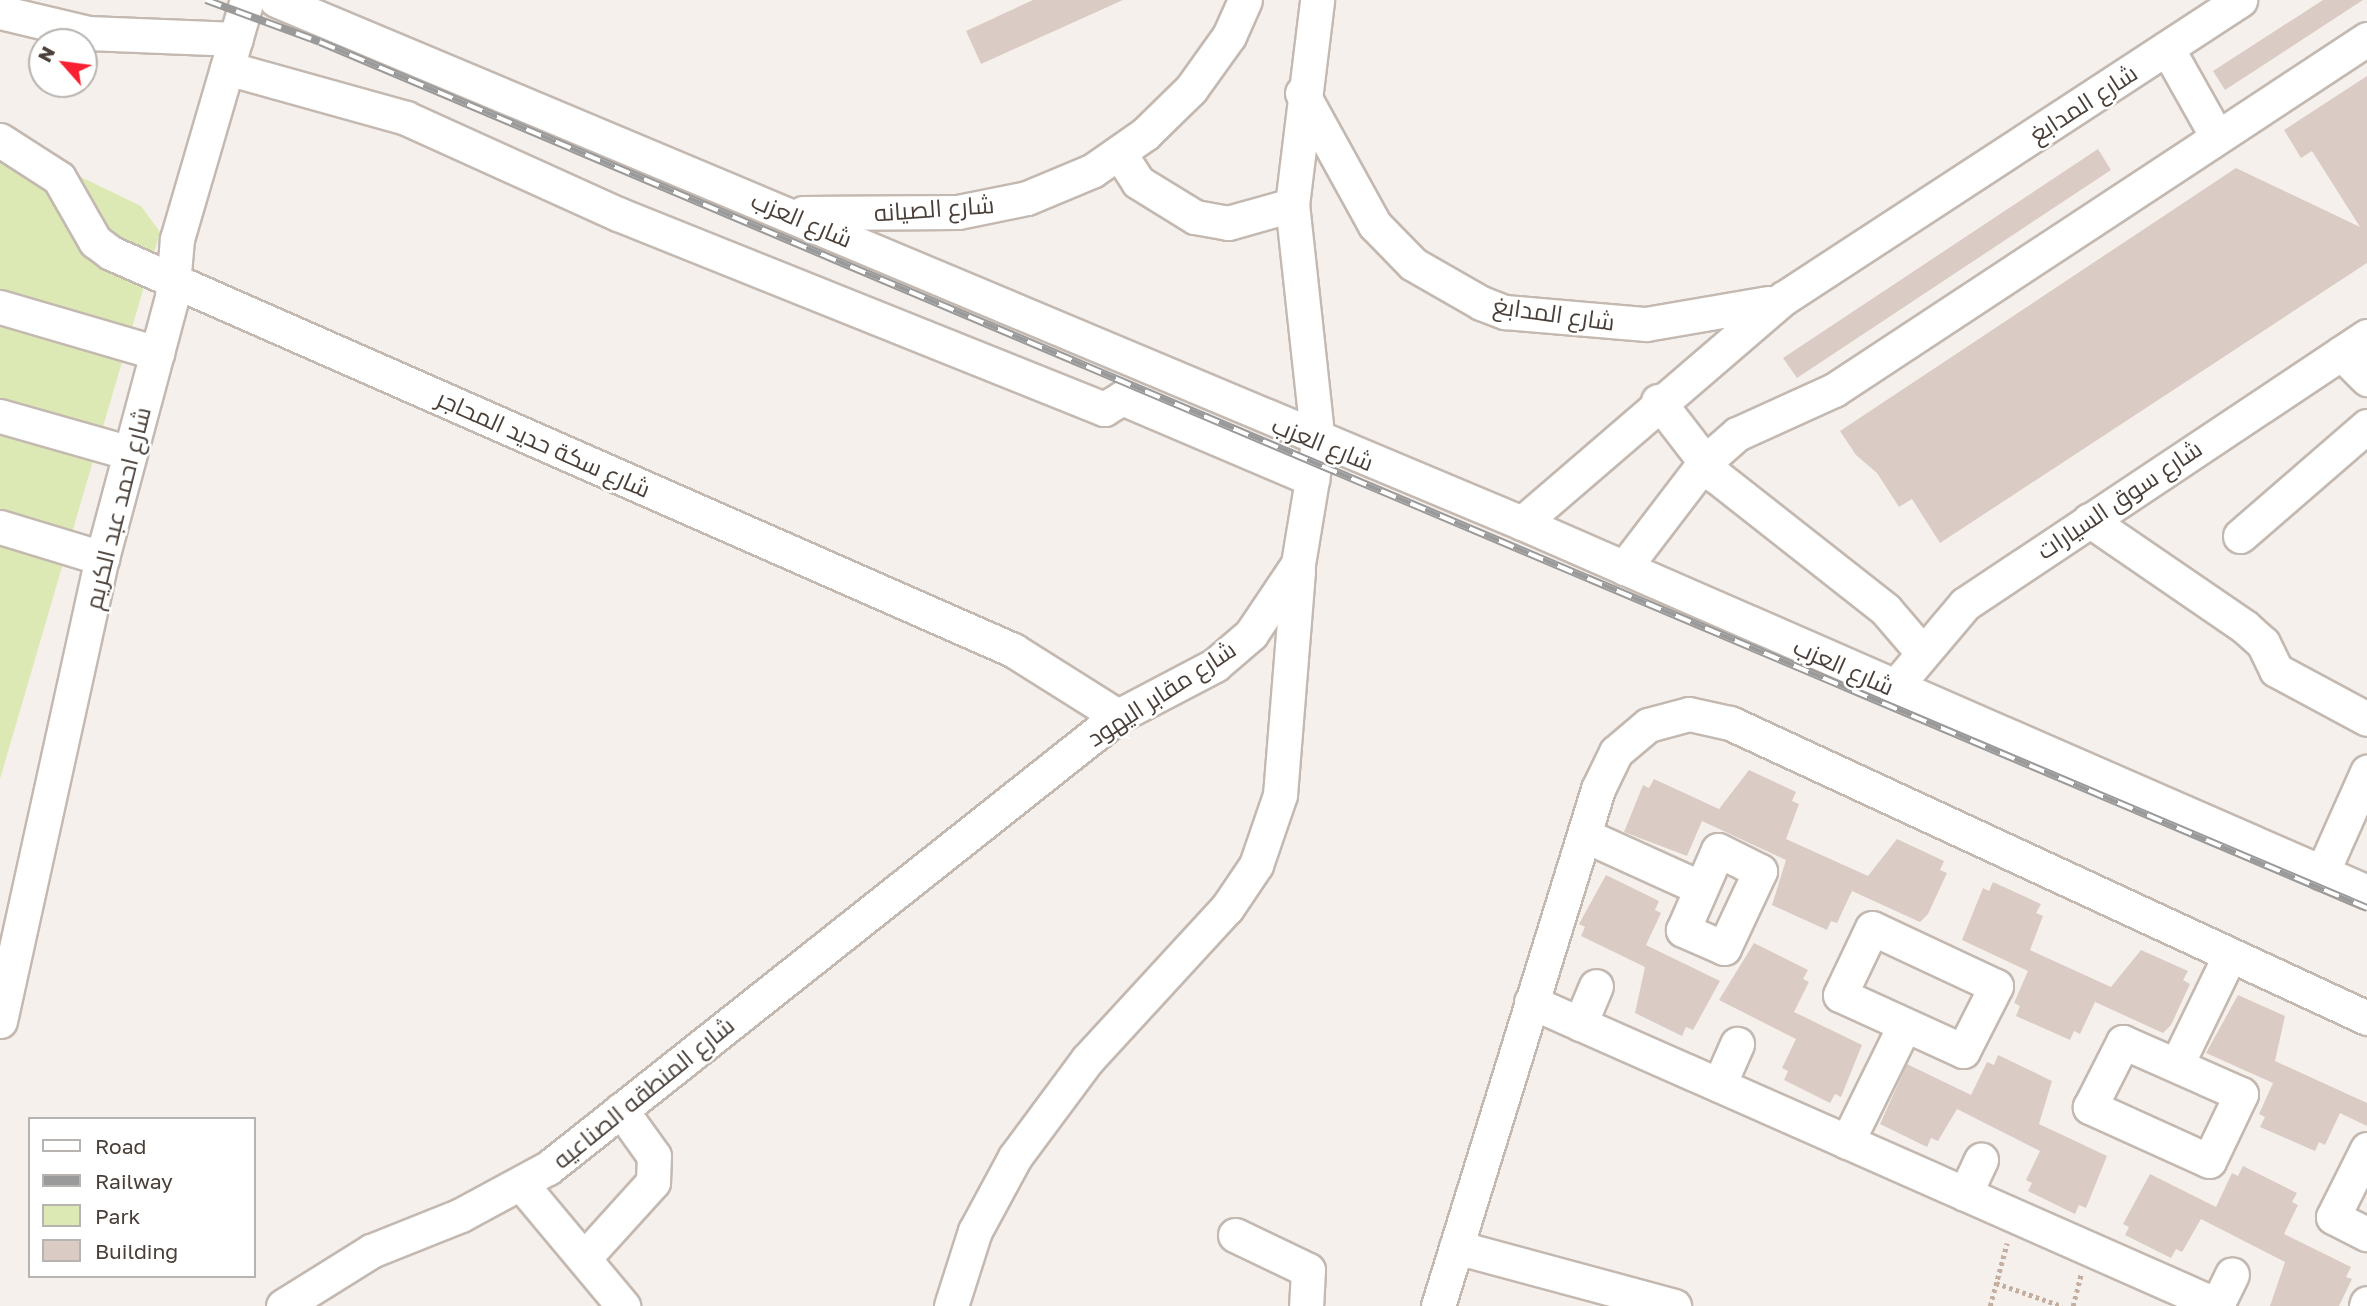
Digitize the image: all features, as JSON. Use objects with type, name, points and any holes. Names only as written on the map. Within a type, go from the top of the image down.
[{"type":"street","name":"شارع احمد عبد الكريم","points":[[0,1021],[102,558],[175,279],[177,239],[247,0]]},
{"type":"street","name":"شارع العزب","points":[[276,0],[787,213],[1318,443],[1522,523],[1894,688],[2367,892]]},
{"type":"street","name":"شارع الصيانه","points":[[787,213],[923,214],[993,206],[1060,186],[1120,154],[1191,89],[1229,36],[1245,0]]},
{"type":"street","points":[[1317,0],[1301,92],[1292,205],[1318,443]]},
{"type":"street","name":"شارع المدابغ","points":[[1522,523],[1658,401],[1784,298],[2241,0]]},
{"type":"street","points":[[0,12],[88,33],[231,53],[406,118],[618,214],[1065,394],[1104,409],[1122,398],[1312,479]]},
{"type":"street","points":[[1624,568],[1705,462],[1769,415],[1834,390],[2216,135],[2367,39]]},
{"type":"street","points":[[2167,48],[2216,135]]},
{"type":"street","name":"شارع المدابغ","points":[[1301,92],[1375,225],[1413,264],[1481,303],[1505,312],[1646,324],[1720,316],[1784,298]]},
{"type":"street","name":"شارع سكة حديد المحاجر","points":[[0,140],[65,185],[94,242],[1013,650],[1118,716]]},
{"type":"street","points":[[1120,154],[1147,189],[1195,217],[1239,221],[1292,205]]},
{"type":"street","points":[[0,307],[157,353]]},
{"type":"street","points":[[2354,344],[2367,379]]},
{"type":"street","name":"شارع سوق السيارات","points":[[1894,688],[1965,604],[2354,344]]},
{"type":"street","points":[[1658,401],[1705,462],[1886,610],[1923,652]]},
{"type":"street","points":[[0,416],[130,453]]},
{"type":"street","points":[[2240,536],[2367,426]]},
{"type":"street","name":"شارع مقابر اليهود","points":[[973,828],[1118,716],[1215,664],[1251,634],[1298,564],[1318,443]]},
{"type":"street","points":[[2089,520],[2245,627],[2263,643],[2276,670],[2367,719]]},
{"type":"street","points":[[0,527],[102,558]]},
{"type":"street","points":[[951,1306],[975,1231],[1029,1136],[1087,1060],[1227,908],[1256,865],[1280,795],[1298,564]]},
{"type":"street","points":[[1438,1306],[1584,835],[1616,751],[1648,725],[1689,714],[1730,723],[2367,1018]]},
{"type":"street","points":[[2322,873],[2367,772]]},
{"type":"street","name":"شارع المنطقه الصناعيه","points":[[284,1306],[371,1251],[522,1185],[621,1110],[973,828]]},
{"type":"street","points":[[1584,835],[1701,888]]},
{"type":"street","points":[[1872,928],[1996,986],[1963,1051],[1904,1026],[1840,995],[1872,928]]},
{"type":"street","points":[[2178,1064],[2230,955]]},
{"type":"street","points":[[1580,1024],[1597,986]]},
{"type":"street","points":[[1531,1002],[2218,1306],[2232,1274]]},
{"type":"street","points":[[1847,1142],[1904,1026]]},
{"type":"street","points":[[1719,1085],[1737,1044]]},
{"type":"street","points":[[586,1256],[653,1182],[654,1156],[621,1110]]},
{"type":"street","points":[[2367,1149],[2333,1217],[2367,1234]]},
{"type":"street","points":[[1965,1194],[1981,1160]]},
{"type":"street","points":[[522,1185],[586,1256],[623,1306]]},
{"type":"street","points":[[1235,1235],[1308,1270],[1306,1306]]},
{"type":"street","points":[[1456,1247],[1674,1306]]},
{"type":"path","points":[[1990,1306],[2015,1216]]},
{"type":"path","points":[[1996,1283],[2062,1306]]},
{"type":"green space","points":[[0,138],[141,206],[160,232],[0,779]]},
{"type":"building","points":[[1033,0],[1123,0],[981,64],[966,31]]},
{"type":"building","points":[[2323,0],[2363,0],[2225,90],[2213,71]]},
{"type":"building","points":[[2367,76],[2367,263],[1940,543],[1912,499],[1899,507],[1877,473],[1856,455],[1840,431],[2236,168],[2360,227],[2312,151],[2301,158],[2284,130]]},
{"type":"building","points":[[2098,149],[2111,170],[1797,378],[1783,358]]},
{"type":"building","points":[[1749,770],[1796,792],[1792,801],[1799,804],[1786,839],[1868,876],[1897,839],[1944,861],[1940,870],[1947,873],[1928,914],[1920,922],[1852,891],[1837,923],[1831,921],[1827,930],[1772,905],[1786,860],[1702,821],[1687,856],[1624,832],[1643,785],[1649,788],[1654,779],[1719,809]]},
{"type":"building","points":[[1606,875],[1659,901],[1655,910],[1661,913],[1646,945],[1720,981],[1693,1030],[1686,1027],[1682,1036],[1635,1013],[1645,967],[1581,936],[1585,927],[1579,924]]},
{"type":"building","points":[[1993,882],[2041,904],[2036,913],[2043,916],[2030,950],[2111,987],[2141,950],[2188,971],[2183,980],[2190,984],[2171,1025],[2163,1033],[2095,1002],[2080,1034],[2074,1031],[2070,1040],[2016,1016],[2020,1006],[2014,1003],[2028,971],[1962,940],[1983,888],[1989,891]]},
{"type":"building","points":[[1754,943],[1808,970],[1803,979],[1809,982],[1794,1012],[1862,1045],[1841,1097],[1835,1094],[1830,1103],[1784,1080],[1788,1071],[1782,1068],[1796,1039],[1719,1000]]},
{"type":"building","points":[[2238,995],[2285,1016],[2275,1061],[2367,1103],[2367,1126],[2340,1113],[2325,1145],[2319,1142],[2315,1151],[2260,1127],[2265,1117],[2259,1114],[2273,1083],[2206,1053]]},
{"type":"building","points":[[1998,1055],[2052,1081],[2039,1124],[2107,1156],[2086,1208],[2079,1205],[2075,1214],[2028,1191],[2032,1183],[2026,1180],[2040,1151],[1957,1109],[1938,1141],[1931,1138],[1927,1147],[1880,1124],[1907,1064],[1971,1095],[1987,1062],[1994,1065]]},
{"type":"building","points":[[2243,1166],[2297,1193],[2292,1202],[2298,1205],[2284,1234],[2351,1267],[2346,1277],[2352,1279],[2339,1306],[2270,1306],[2285,1262],[2201,1219],[2182,1252],[2176,1249],[2171,1258],[2125,1235],[2129,1227],[2123,1224],[2150,1174],[2216,1207],[2232,1173],[2238,1176]]},
{"type":"railway","points":[[206,0],[320,42],[2367,908]]}]
